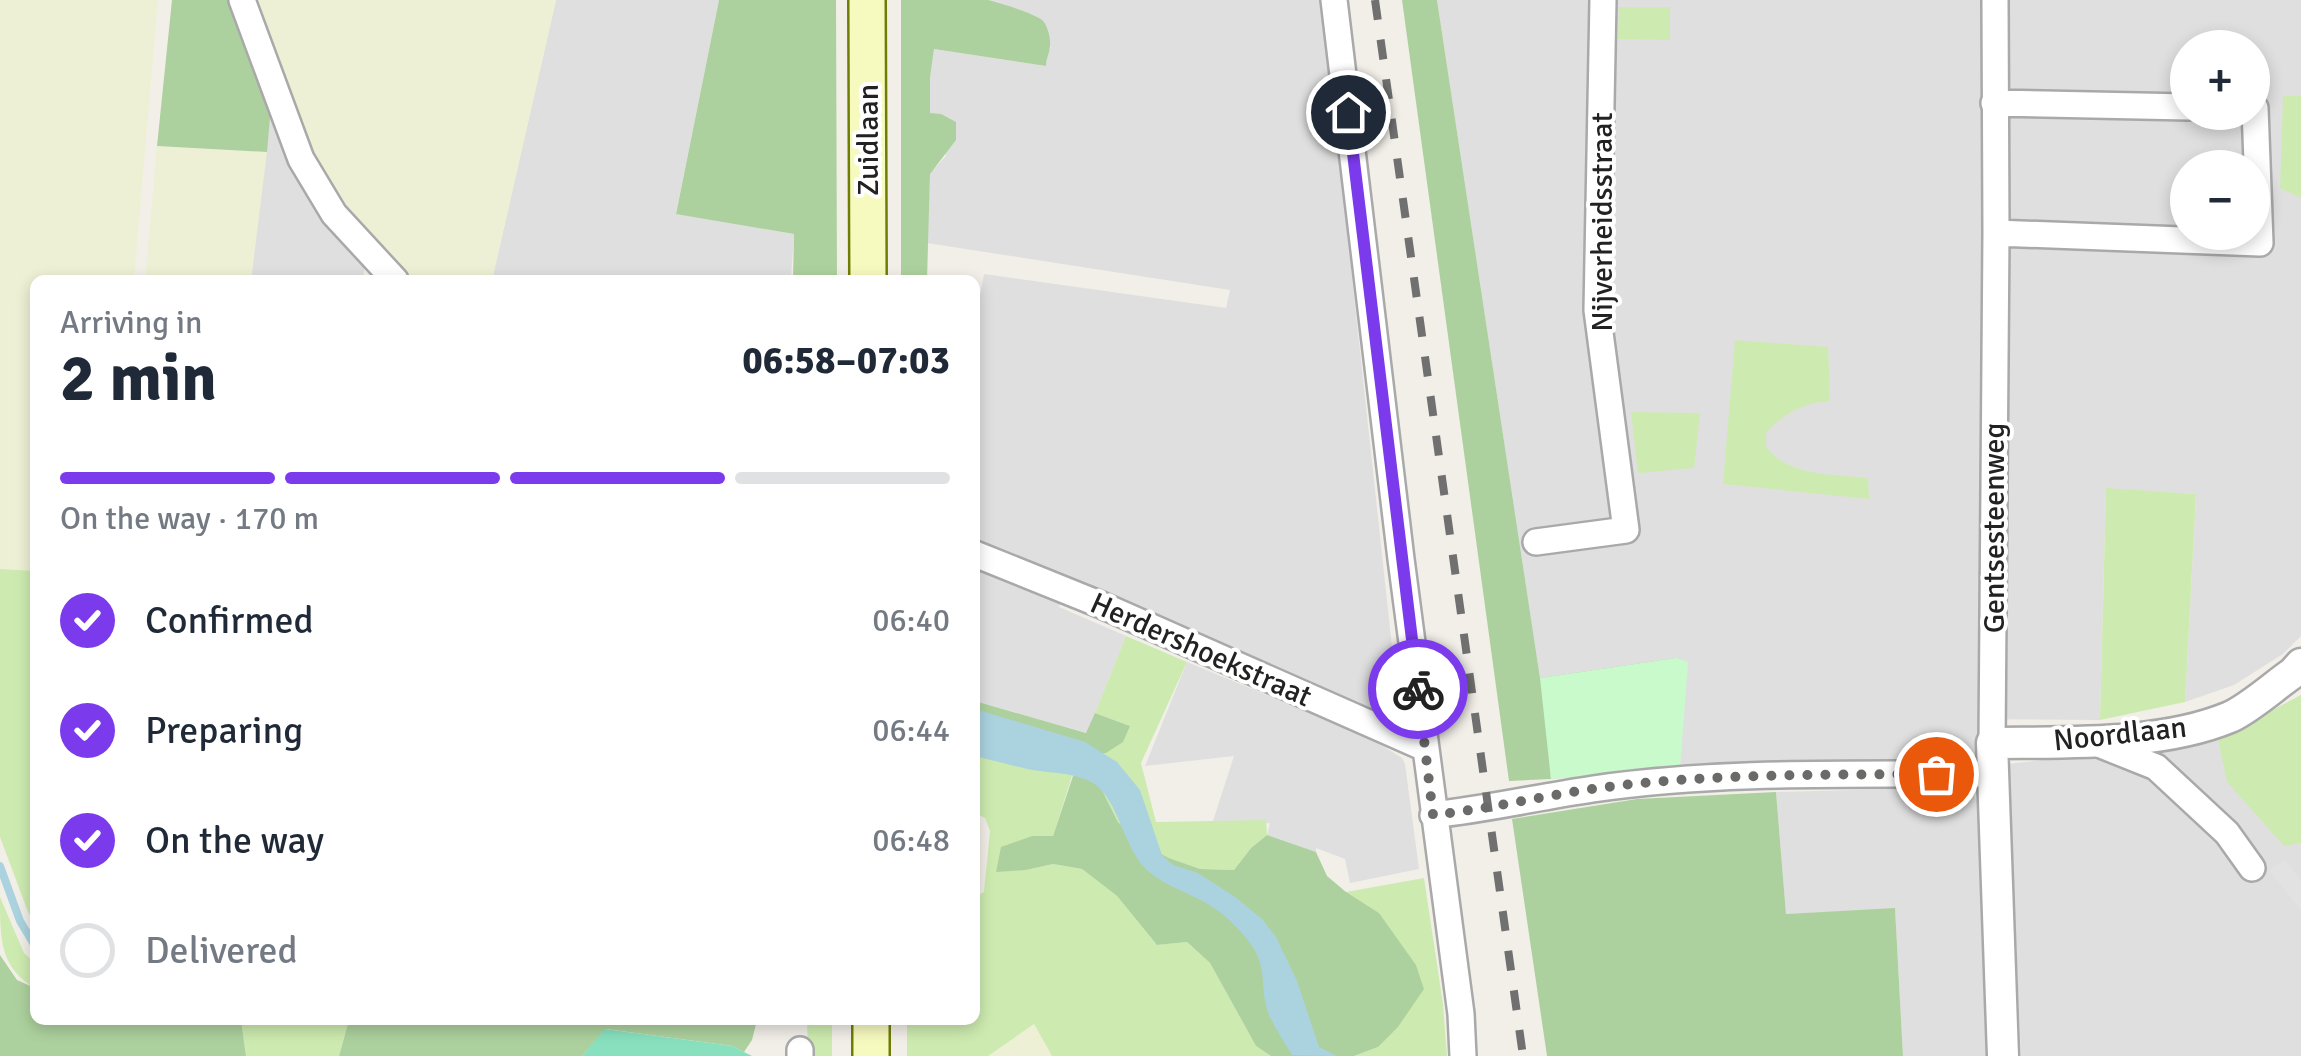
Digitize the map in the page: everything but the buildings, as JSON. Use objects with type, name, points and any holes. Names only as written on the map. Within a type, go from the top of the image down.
[{"type":"main road","name":"Zuidlaan","points":[[867,0],[868,275]]},
{"type":"main road","points":[[871,1025],[871,1056]]},
{"type":"street","points":[[242,0],[302,160],[334,214],[390,275]]},
{"type":"street","points":[[1334,0],[1463,1055]]},
{"type":"street","name":"Nijverheidsstraat","points":[[1536,542],[1626,530],[1597,310],[1603,0]]},
{"type":"street","name":"Gentsesteenweg","points":[[1995,0],[1992,759],[2003,1056]]},
{"type":"street","points":[[1994,103],[2170,107]]},
{"type":"street","points":[[1996,233],[2260,242],[2255,130]]},
{"type":"street","name":"Herdershoekstraat","points":[[980,556],[1100,604],[1425,748]]},
{"type":"street","name":"Noordlaan","points":[[1992,759],[2092,741],[2166,735],[2232,716],[2298,670]]},
{"type":"street","points":[[2092,741],[2156,767],[2227,834],[2252,868]]},
{"type":"street","points":[[1433,815],[1593,789],[1992,759]]},
{"type":"shaded area","points":[[556,0],[719,0],[676,213],[794,234],[791,275],[493,275]]},
{"type":"shaded area","points":[[988,0],[1319,0],[1400,721],[1395,726],[980,544],[980,295],[984,274],[1226,308],[1230,290],[927,243],[930,173],[946,156],[930,114],[934,49],[1046,66],[1051,47],[998,2]]},
{"type":"shaded area","points":[[1437,0],[2301,0],[2301,636],[2283,654],[2234,685],[2185,702],[2196,494],[2106,489],[2100,720],[1980,719],[1979,761],[1680,768],[1551,779],[1540,678]]},
{"type":"shaded area","points":[[271,106],[365,263],[364,275],[252,275]]},
{"type":"shaded area","points":[[980,565],[1061,600],[1059,607],[1126,636],[1087,733],[980,702]]},
{"type":"shaded area","points":[[1187,662],[1370,738],[1402,758],[1419,869],[1350,883],[1345,859],[1267,835],[1270,823],[1210,830],[1234,756],[1145,766]]},
{"type":"shaded area","points":[[2301,695],[2301,1056],[2021,1056],[2008,764],[2218,739]]},
{"type":"shaded area","points":[[1965,787],[1980,803],[1990,1056],[1903,1056],[1895,909],[1786,914],[1776,792]]},
{"type":"shaded area","points":[[2285,860],[2301,881],[2301,910],[2269,870]]},
{"type":"green space","points":[[0,0],[158,0],[134,275],[30,275],[30,571],[0,569]]},
{"type":"green space","points":[[172,0],[234,0],[271,106],[267,152],[157,146]]},
{"type":"green space","points":[[253,0],[556,0],[493,275],[397,275],[330,198],[306,150]]},
{"type":"green space","points":[[719,0],[836,0],[837,275],[793,275],[794,234],[676,214]]},
{"type":"green space","points":[[901,0],[988,0],[1042,20],[1050,39],[1046,66],[934,49],[930,113],[956,122],[956,140],[930,174],[927,275],[901,275]]},
{"type":"green space","points":[[1402,0],[1437,0],[1540,678],[1676,658],[1548,740],[1551,779],[1509,781]]},
{"type":"green space","points":[[1619,7],[1670,7],[1670,40],[1618,39]]},
{"type":"green space","points":[[2283,96],[2301,96],[2301,198],[2280,188]]},
{"type":"green space","points":[[157,146],[267,152],[252,275],[145,275]]},
{"type":"green space","points":[[1735,340],[1828,347],[1830,401],[1803,406],[1787,414],[1766,433],[1766,446],[1786,464],[1799,469],[1868,478],[1869,499],[1723,484]]},
{"type":"green space","points":[[1631,412],[1700,413],[1694,468],[1638,473]]},
{"type":"green space","points":[[2106,488],[2196,494],[2185,702],[2100,720]]},
{"type":"green space","points":[[0,569],[30,571],[30,915],[0,837]]},
{"type":"green space","points":[[1126,636],[1187,662],[1141,763],[1156,822],[1266,820],[1267,835],[1234,870],[1199,869],[1142,844],[1118,822],[1100,786],[1072,776],[1053,836],[1032,836],[996,871],[1053,864],[1082,869],[1117,896],[1157,945],[1187,942],[1210,963],[1256,1046],[1271,1056],[1052,1056],[1034,1024],[988,1056],[907,1056],[907,1025],[980,1025],[980,894],[984,892],[990,831],[980,816],[980,721],[1058,752],[1130,726],[1095,713]]},
{"type":"green space","points":[[1676,658],[1688,662],[1680,768],[1551,779],[1540,678]]},
{"type":"green space","points":[[2301,695],[2301,843],[2284,846],[2227,782],[2218,739]]},
{"type":"green space","points":[[980,702],[1086,733],[1095,713],[1130,726],[1123,742],[1106,753],[1086,756],[980,721]]},
{"type":"green space","points":[[1083,773],[1100,786],[1118,822],[1142,844],[1200,869],[1234,870],[1267,835],[1316,852],[1327,876],[1379,913],[1416,965],[1424,989],[1398,1027],[1378,1047],[1354,1056],[1271,1056],[1256,1046],[1210,963],[1187,942],[1157,945],[1117,896],[1082,869],[1053,864],[996,872],[1001,847],[1032,836],[1053,836],[1073,776]]},
{"type":"green space","points":[[1776,792],[1786,914],[1895,908],[1903,1056],[1547,1056],[1512,819],[1637,799]]},
{"type":"green space","points":[[1424,878],[1447,1056],[1354,1056],[1378,1047],[1346,892]]},
{"type":"green space","points":[[0,897],[30,958],[30,985],[15,971],[4,951]]},
{"type":"green space","points":[[0,955],[17,980],[30,986],[30,1025],[242,1025],[246,1056],[0,1056]]},
{"type":"green space","points":[[1034,1024],[1052,1056],[988,1056],[997,1048]]},
{"type":"green space","points":[[242,1025],[348,1025],[339,1056],[246,1056]]},
{"type":"green space","points":[[348,1025],[756,1025],[744,1052],[732,1046],[606,1029],[582,1056],[339,1056]]},
{"type":"green space","points":[[807,1025],[832,1025],[832,1056],[808,1056]]},
{"type":"green space","points":[[605,1029],[732,1046],[752,1056],[582,1056]]},
{"type":"water","points":[[980,710],[1085,742],[1117,762],[1140,790],[1162,855],[1173,865],[1198,873],[1235,897],[1262,919],[1276,937],[1297,981],[1319,1047],[1337,1056],[1292,1055],[1269,1015],[1261,965],[1250,943],[1217,910],[1145,868],[1097,786],[1073,775],[980,757]]},
{"type":"waterway","points":[[0,866],[30,938]]},
{"type":"railway","points":[[1375,0],[1523,1056]]},
{"type":"way so far","points":[[1418,689],[1433,815],[1593,789],[1703,779],[1936,774]]},
{"type":"route","points":[[1348,112],[1418,689]]}]
